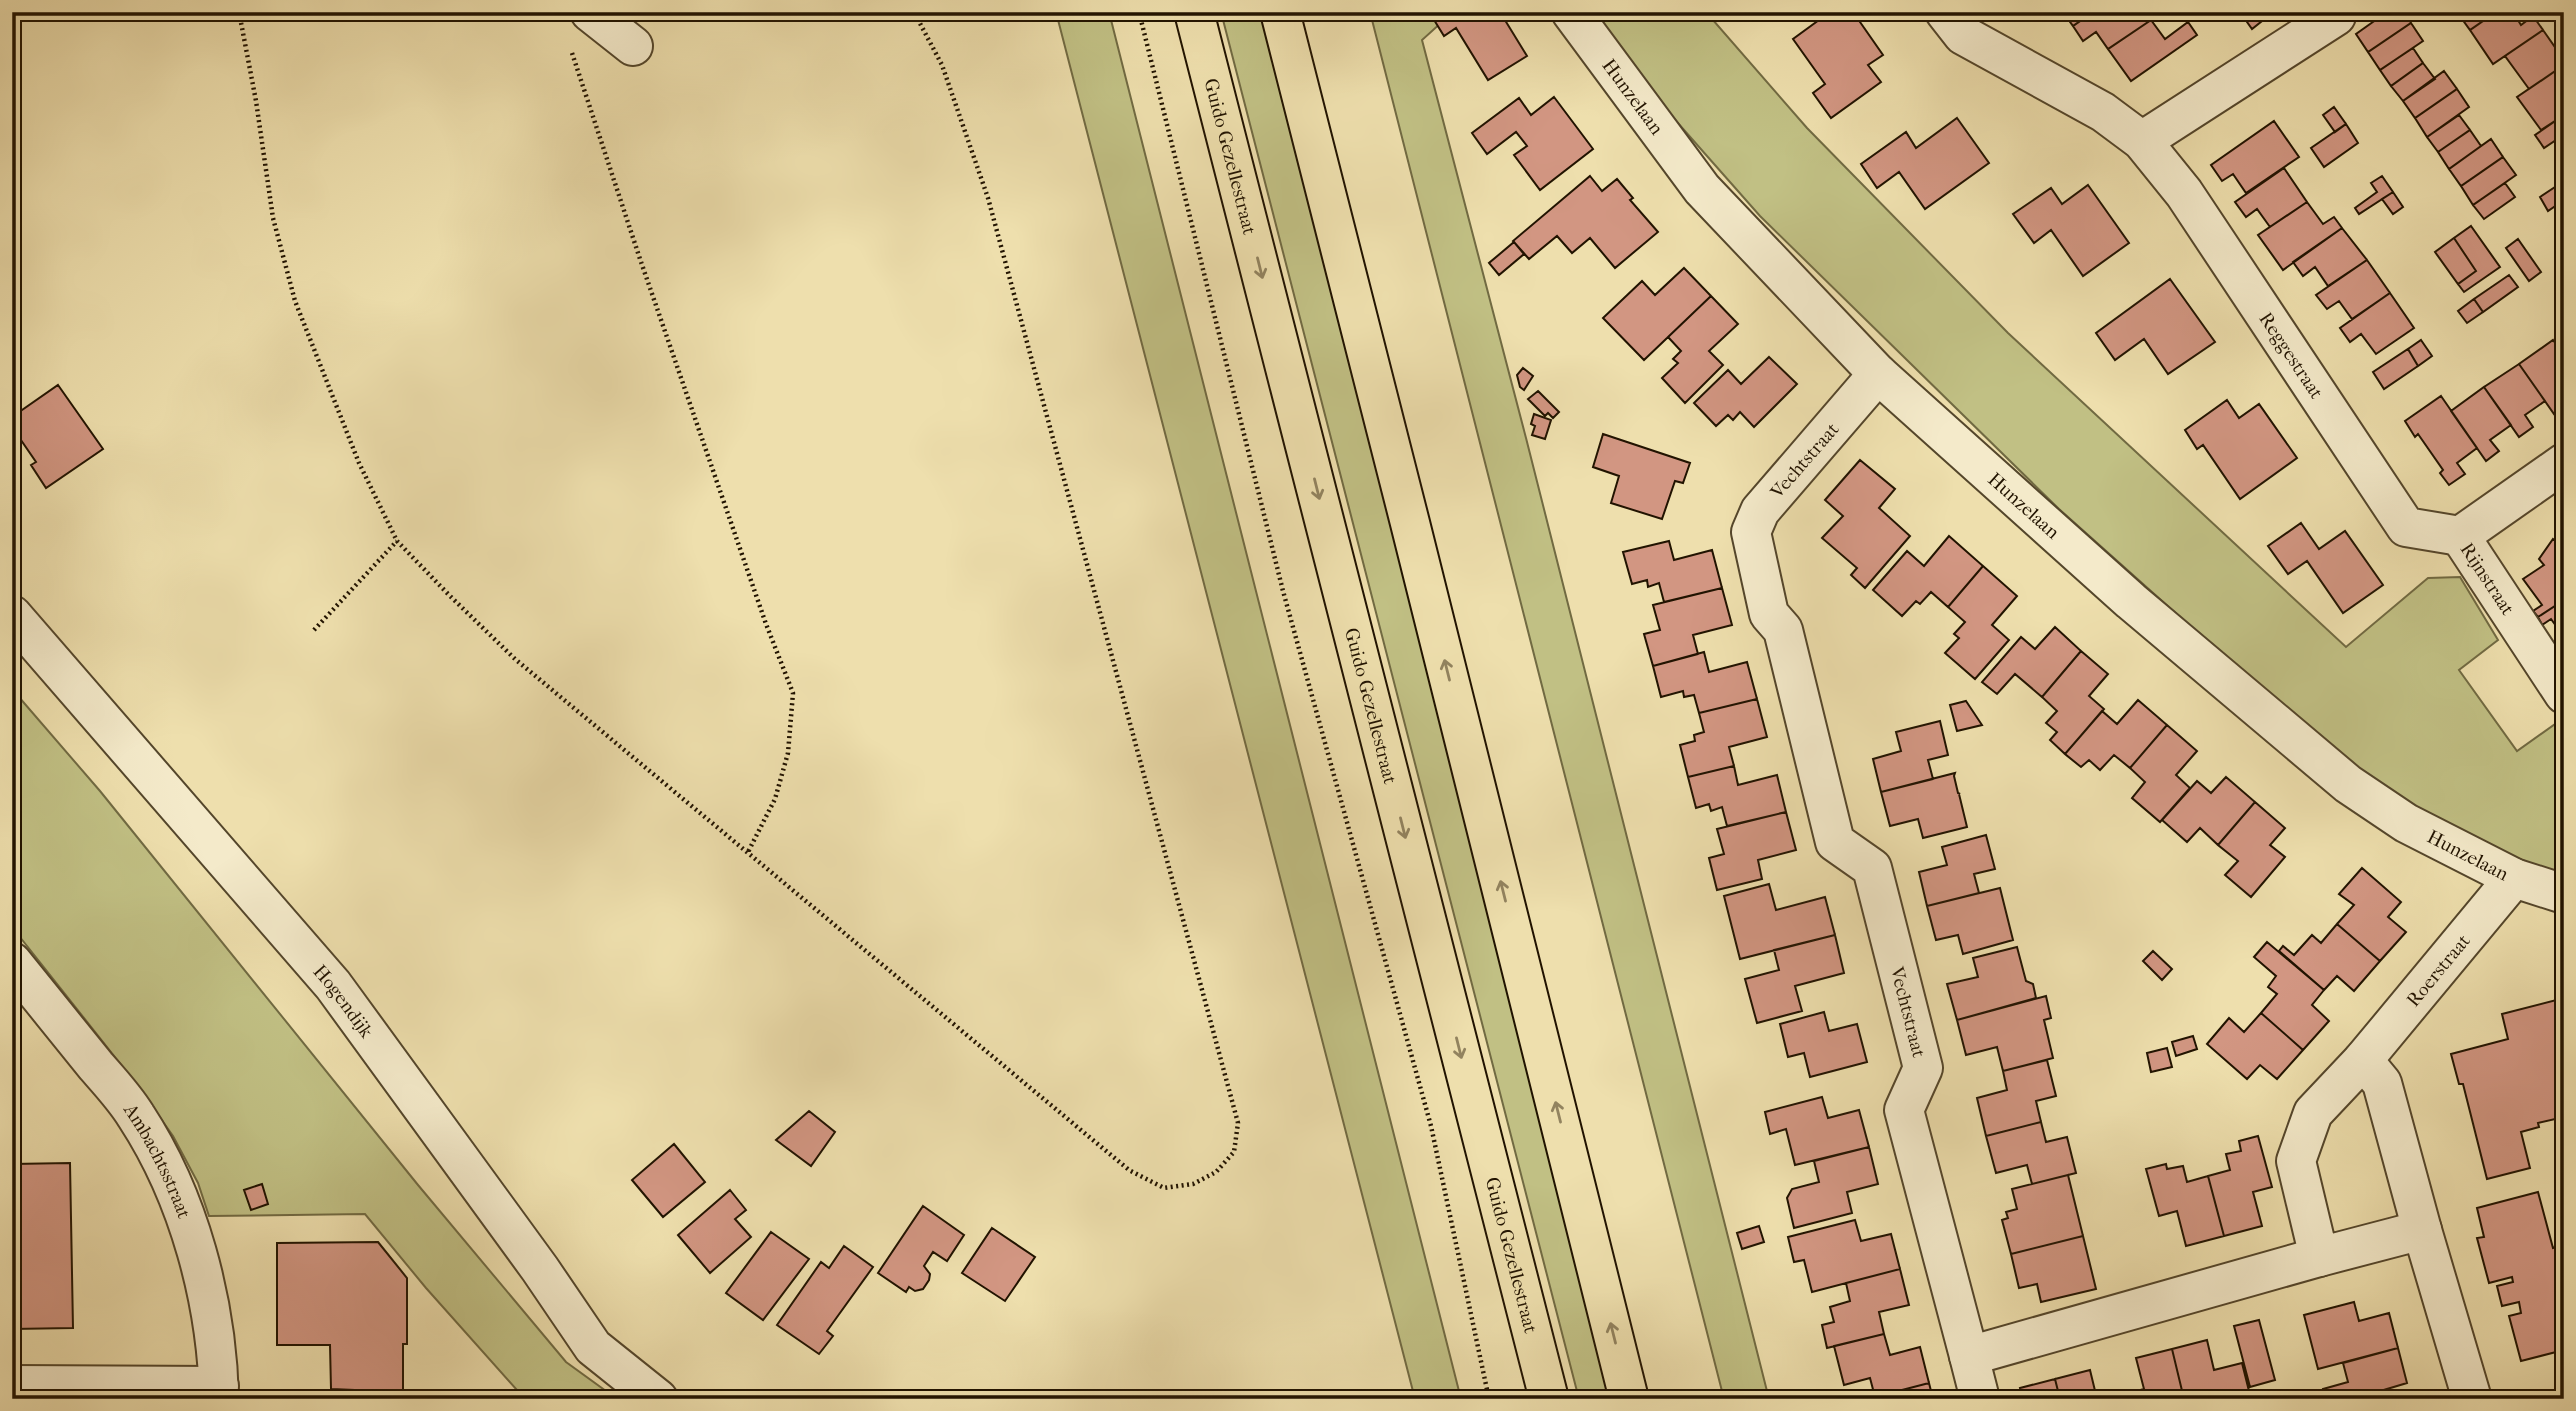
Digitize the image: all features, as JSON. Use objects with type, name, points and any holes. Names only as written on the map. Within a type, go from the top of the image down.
[{"type":"main road","name":"Guido Gezellestraat","points":[[1194,12],[1549,1399]]},
{"type":"main road","points":[[1279,12],[1629,1399]]},
{"type":"street","points":[[590,12],[633,46]]},
{"type":"street","name":"Hunzelaan","points":[[1572,12],[1702,189],[1878,374],[2131,601],[2348,784],[2406,823],[2514,878],[2564,894]]},
{"type":"street","name":"Reggestraat","points":[[1945,12],[1962,35],[2104,111],[2143,141],[2184,193],[2406,527],[2460,536]]},
{"type":"street","points":[[2143,141],[2336,16]]},
{"type":"street","name":"Vechtstraat","points":[[1878,374],[1760,511],[1751,532],[1769,614],[1783,630],[1835,842],[1872,868],[1923,1068],[1904,1111],[1969,1356]]},
{"type":"street","name":"Rijnstraat","points":[[2564,463],[2460,536],[2564,694]]},
{"type":"street","name":"Hogendijk","points":[[12,615],[333,985],[540,1269],[593,1347],[658,1399]]},
{"type":"street","name":"Roerstraat","points":[[2319,1256],[2296,1161],[2313,1113],[2363,1060],[2514,878]]},
{"type":"street","name":"Ambachtsstraat","points":[[12,962],[135,1113],[159,1153],[181,1205],[201,1266],[213,1329],[219,1392]]},
{"type":"street","points":[[2363,1060],[2382,1083],[2472,1399]]},
{"type":"street","points":[[1980,1399],[1969,1356],[2319,1256],[2422,1230]]},
{"type":"street","points":[[12,1385],[219,1392]]},
{"type":"path","points":[[239,12],[256,101],[273,218],[295,301],[359,463],[397,541],[515,659],[1141,1178],[1164,1188],[1193,1184],[1216,1172],[1234,1152],[1238,1123],[988,198],[942,65],[914,12]]},
{"type":"path","points":[[1139,12],[1283,592],[1431,1126],[1489,1399]]},
{"type":"path","points":[[572,51],[653,298],[766,624],[793,693],[788,753],[775,799],[748,852]]},
{"type":"path","points":[[314,630],[397,541]]},
{"type":"shaded area","points":[[1056,12],[1109,12],[1461,1399],[1415,1399]]},
{"type":"shaded area","points":[[1221,12],[1262,12],[1612,1399],[1579,1399]]},
{"type":"shaded area","points":[[1370,12],[1453,12],[1422,40],[1526,438],[1769,1399],[1724,1399]]},
{"type":"shaded area","points":[[1594,12],[1706,12],[1807,128],[2008,333],[2346,647],[2428,578],[2460,577],[2498,640],[2459,670],[2517,751],[2558,722],[2564,731],[2564,877],[2470,841],[2374,790],[2059,509],[1760,216],[1669,113]]},
{"type":"shaded area","points":[[12,689],[100,791],[418,1185],[566,1362],[617,1399],[525,1399],[426,1288],[365,1214],[209,1216],[198,1183],[173,1136],[137,1085],[12,927]]},
{"type":"building","points":[[1437,12],[1500,12],[1527,56],[1488,80],[1456,28],[1444,36],[1431,15]]},
{"type":"building","points":[[1830,12],[1853,12],[1883,55],[1868,65],[1881,82],[1831,118],[1813,93],[1825,84],[1793,39]]},
{"type":"building","points":[[2063,12],[2093,12],[2073,26]]},
{"type":"building","points":[[2093,12],[2145,12],[2151,20],[2108,49],[2096,32],[2083,41],[2073,26]]},
{"type":"building","points":[[2240,12],[2263,12],[2267,17],[2252,29]]},
{"type":"building","points":[[2387,12],[2404,12],[2411,23],[2368,52],[2356,34]]},
{"type":"building","points":[[2457,12],[2496,12],[2470,30]]},
{"type":"building","points":[[2496,12],[2513,12],[2521,25],[2533,16],[2543,30],[2493,64],[2470,30]]},
{"type":"building","points":[[2151,20],[2165,39],[2188,22],[2197,35],[2131,81],[2108,49]]},
{"type":"building","points":[[2411,23],[2423,41],[2380,70],[2368,52]]},
{"type":"building","points":[[2543,30],[2557,50],[2564,45],[2564,65],[2529,89],[2505,56]]},
{"type":"building","points":[[2413,48],[2423,63],[2391,86],[2380,70]]},
{"type":"building","points":[[2423,63],[2435,79],[2403,101],[2391,86]]},
{"type":"building","points":[[2564,65],[2564,115],[2541,130],[2517,97]]},
{"type":"building","points":[[2444,71],[2457,89],[2415,118],[2403,101]]},
{"type":"building","points":[[2457,89],[2469,107],[2427,137],[2415,118]]},
{"type":"building","points":[[1554,97],[1593,149],[1540,190],[1514,155],[1527,146],[1516,132],[1487,154],[1472,133],[1519,98],[1531,115]]},
{"type":"building","points":[[2334,107],[2346,124],[2335,132],[2323,115]]},
{"type":"building","points":[[2459,115],[2470,130],[2438,152],[2427,137]]},
{"type":"building","points":[[2564,115],[2564,138],[2562,136],[2544,148],[2535,135]]},
{"type":"building","points":[[1957,118],[1989,163],[1925,209],[1899,172],[1877,188],[1861,164],[1906,132],[1916,148]]},
{"type":"building","points":[[2274,121],[2299,157],[2246,193],[2233,174],[2222,181],[2211,165]]},
{"type":"building","points":[[2346,124],[2358,143],[2324,167],[2311,148]]},
{"type":"building","points":[[2470,130],[2481,146],[2449,169],[2438,152]]},
{"type":"building","points":[[2491,139],[2503,157],[2461,186],[2449,169]]},
{"type":"building","points":[[2503,157],[2516,175],[2473,205],[2461,186]]},
{"type":"building","points":[[2284,168],[2307,202],[2270,227],[2257,209],[2246,217],[2235,202]]},
{"type":"building","points":[[1590,176],[1602,191],[1617,179],[1633,198],[1630,200],[1658,232],[1615,268],[1590,238],[1572,253],[1557,236],[1529,259],[1513,241]]},
{"type":"building","points":[[2382,176],[2393,192],[2359,214],[2355,208],[2377,192],[2371,183]]},
{"type":"building","points":[[2564,181],[2564,200],[2548,211],[2540,197]]},
{"type":"building","points":[[2505,183],[2515,197],[2484,219],[2473,205]]},
{"type":"building","points":[[2088,185],[2129,243],[2083,276],[2051,230],[2034,243],[2013,214],[2051,188],[2062,204]]},
{"type":"building","points":[[2393,192],[2403,207],[2393,214],[2382,199]]},
{"type":"building","points":[[2307,202],[2323,224],[2334,217],[2342,228],[2283,270],[2258,235]]},
{"type":"building","points":[[2471,226],[2500,267],[2464,292],[2458,284],[2476,271],[2454,238]]},
{"type":"building","points":[[2342,228],[2367,260],[2328,286],[2315,267],[2303,276],[2293,262]]},
{"type":"building","points":[[2454,238],[2476,271],[2458,284],[2435,252]]},
{"type":"building","points":[[2518,239],[2541,272],[2529,281],[2506,248]]},
{"type":"building","points":[[1514,242],[1524,254],[1499,275],[1489,263]]},
{"type":"building","points":[[2367,260],[2390,293],[2352,319],[2339,301],[2327,309],[2316,295]]},
{"type":"building","points":[[1684,268],[1711,296],[1644,360],[1603,318],[1642,281],[1655,295]]},
{"type":"building","points":[[2509,275],[2518,287],[2483,312],[2474,299]]},
{"type":"building","points":[[2170,279],[2215,342],[2168,374],[2144,339],[2115,360],[2096,333]]},
{"type":"building","points":[[2390,293],[2414,328],[2376,354],[2361,334],[2350,342],[2340,328]]},
{"type":"building","points":[[1711,296],[1738,324],[1709,351],[1723,365],[1685,403],[1662,378],[1678,363],[1673,359],[1681,351],[1668,337]]},
{"type":"building","points":[[2474,299],[2483,312],[2467,323],[2458,311]]},
{"type":"building","points":[[2421,340],[2432,356],[2418,366],[2408,349]]},
{"type":"building","points":[[2553,340],[2564,355],[2564,388],[2557,393],[2564,406],[2554,414],[2519,364]]},
{"type":"building","points":[[2408,349],[2418,366],[2384,389],[2373,372]]},
{"type":"building","points":[[1769,357],[1797,384],[1754,427],[1740,412],[1733,420],[1728,415],[1716,426],[1694,403],[1728,370],[1741,384]]},
{"type":"building","points":[[2519,364],[2545,401],[2525,415],[2533,427],[2519,437],[2484,387]]},
{"type":"building","points":[[1523,368],[1533,376],[1524,390],[1520,387],[1517,375]]},
{"type":"building","points":[[58,385],[103,449],[46,488],[31,465],[36,462],[12,427],[12,417]]},
{"type":"building","points":[[2484,387],[2511,425],[2490,440],[2499,451],[2486,461],[2451,411]]},
{"type":"building","points":[[1538,391],[1559,412],[1553,418],[1548,413],[1545,416],[1528,399]]},
{"type":"building","points":[[2441,396],[2477,448],[2457,463],[2465,474],[2449,485],[2440,473],[2443,470],[2418,434],[2415,437],[2405,421]]},
{"type":"building","points":[[2227,400],[2239,418],[2259,404],[2297,458],[2240,499],[2203,445],[2197,449],[2185,430]]},
{"type":"building","points":[[1534,414],[1551,420],[1545,439],[1532,435],[1535,426],[1531,424]]},
{"type":"building","points":[[1603,434],[1690,463],[1683,483],[1675,481],[1662,519],[1611,503],[1619,476],[1593,467]]},
{"type":"building","points":[[1860,460],[1895,489],[1879,508],[1910,536],[1865,588],[1851,575],[1857,568],[1822,538],[1843,516],[1825,500]]},
{"type":"building","points":[[2301,523],[2319,549],[2345,531],[2383,585],[2343,613],[2307,561],[2288,574],[2268,546]]},
{"type":"building","points":[[1949,536],[1983,566],[1948,607],[1931,592],[1920,604],[1916,601],[1902,616],[1873,590],[1907,551],[1924,566]]},
{"type":"building","points":[[2553,539],[2564,548],[2564,600],[2538,617],[2533,611],[2542,605],[2523,579],[2544,565],[2539,559]]},
{"type":"building","points":[[1669,541],[1674,560],[1712,550],[1722,588],[1664,602],[1659,583],[1648,587],[1647,580],[1632,584],[1623,552]]},
{"type":"building","points":[[1983,566],[2017,596],[1992,625],[2009,640],[1975,679],[1945,653],[1959,638],[1954,634],[1965,622],[1948,607]]},
{"type":"building","points":[[1722,588],[1732,625],[1693,635],[1698,654],[1653,666],[1644,634],[1660,630],[1653,605]]},
{"type":"building","points":[[2564,600],[2564,637],[2551,619],[2542,625],[2538,617]]},
{"type":"building","points":[[2055,627],[2081,651],[2042,697],[2015,674],[1997,694],[1982,682],[2021,637],[2035,649]]},
{"type":"building","points":[[2081,651],[2108,674],[2089,696],[2104,709],[2065,754],[2050,740],[2057,732],[2046,723],[2057,711],[2042,697]]},
{"type":"building","points":[[1704,652],[1709,672],[1747,662],[1757,699],[1699,713],[1694,695],[1684,697],[1683,691],[1661,697],[1653,666]]},
{"type":"building","points":[[1757,699],[1767,737],[1729,747],[1734,766],[1688,777],[1680,745],[1695,741],[1694,735],[1704,732],[1699,713]]},
{"type":"building","points":[[2138,700],[2167,725],[2130,768],[2114,755],[2100,770],[2089,760],[2081,767],[2065,754],[2102,711],[2117,724]]},
{"type":"building","points":[[1966,701],[1982,725],[1957,731],[1950,705]]},
{"type":"building","points":[[1940,721],[1948,755],[1928,760],[1933,779],[1881,792],[1873,759],[1901,751],[1896,732]]},
{"type":"building","points":[[2167,725],[2197,751],[2176,775],[2190,788],[2160,822],[2132,798],[2145,782],[2130,768]]},
{"type":"building","points":[[1734,766],[1738,785],[1777,775],[1786,812],[1727,826],[1722,807],[1711,811],[1709,804],[1696,808],[1688,777]]},
{"type":"building","points":[[1955,773],[1967,827],[1923,838],[1918,819],[1890,826],[1881,792]]},
{"type":"building","points":[[2226,777],[2255,802],[2218,845],[2200,828],[2187,842],[2162,820],[2197,781],[2211,793]]},
{"type":"building","points":[[2255,802],[2285,828],[2270,845],[2285,857],[2251,897],[2225,875],[2238,861],[2218,845]]},
{"type":"building","points":[[1786,812],[1796,850],[1758,860],[1762,879],[1717,890],[1709,858],[1724,854],[1717,829]]},
{"type":"building","points":[[1986,835],[1995,869],[1974,874],[1979,893],[1927,906],[1919,872],[1947,865],[1942,847]]},
{"type":"building","points":[[2362,868],[2401,902],[2388,917],[2406,932],[2380,961],[2337,924],[2354,905],[2339,894]]},
{"type":"building","points":[[1769,884],[1776,910],[1825,897],[1835,935],[1740,959],[1724,896]]},
{"type":"building","points":[[2000,888],[2013,940],[1963,954],[1958,935],[1936,940],[1927,906]]},
{"type":"building","points":[[2337,924],[2380,961],[2354,991],[2337,976],[2324,990],[2279,951],[2283,946],[2294,955],[2312,935],[2321,943]]},
{"type":"building","points":[[1835,935],[1844,973],[1795,986],[1802,1011],[1757,1023],[1745,979],[1779,970],[1774,950]]},
{"type":"building","points":[[2267,942],[2324,990],[2312,1005],[2329,1021],[2303,1050],[2261,1013],[2277,994],[2268,987],[2276,976],[2254,957]]},
{"type":"building","points":[[2017,947],[2026,981],[2033,984],[2036,998],[1957,1020],[1947,984],[1978,977],[1973,958]]},
{"type":"building","points":[[2153,951],[2172,969],[2162,980],[2143,961]]},
{"type":"building","points":[[2046,996],[2051,1018],[2044,1020],[2053,1058],[2003,1071],[1997,1047],[1966,1055],[1957,1020]]},
{"type":"building","points":[[2564,998],[2564,1117],[2538,1123],[2539,1127],[2521,1132],[2530,1168],[2487,1179],[2463,1084],[2459,1084],[2451,1054],[2508,1039],[2502,1014]]},
{"type":"building","points":[[1824,1012],[1829,1031],[1857,1024],[1867,1062],[1810,1077],[1804,1053],[1788,1057],[1780,1024]]},
{"type":"building","points":[[2261,1013],[2303,1050],[2277,1079],[2260,1065],[2247,1079],[2207,1044],[2229,1018],[2244,1032]]},
{"type":"building","points":[[2193,1036],[2197,1049],[2176,1056],[2172,1042]]},
{"type":"building","points":[[2167,1048],[2172,1067],[2151,1072],[2147,1053]]},
{"type":"building","points":[[2047,1060],[2056,1096],[2036,1101],[2041,1122],[1986,1136],[1977,1098],[2007,1090],[2003,1071]]},
{"type":"building","points":[[1822,1097],[1828,1118],[1859,1110],[1869,1147],[1795,1165],[1786,1129],[1770,1134],[1765,1112]]},
{"type":"building","points":[[809,1111],[835,1132],[811,1166],[776,1140]]},
{"type":"building","points":[[2041,1122],[2046,1142],[2067,1137],[2076,1173],[2032,1184],[2027,1165],[1996,1173],[1986,1136]]},
{"type":"building","points":[[2258,1136],[2272,1187],[2253,1192],[2262,1226],[2224,1236],[2208,1176],[2230,1170],[2226,1154],[2241,1151],[2239,1141]]},
{"type":"building","points":[[674,1144],[705,1182],[663,1217],[632,1180]]},
{"type":"building","points":[[1869,1147],[1878,1184],[1847,1192],[1852,1213],[1794,1228],[1787,1198],[1792,1189],[1819,1182],[1814,1161]]},
{"type":"building","points":[[70,1163],[73,1328],[12,1329],[12,1164]]},
{"type":"building","points":[[2166,1164],[2167,1169],[2183,1166],[2187,1182],[2208,1176],[2224,1236],[2186,1246],[2177,1211],[2159,1216],[2146,1169]]},
{"type":"building","points":[[2068,1175],[2083,1236],[2011,1254],[2002,1220],[2008,1218],[2006,1212],[2017,1209],[2012,1189]]},
{"type":"building","points":[[262,1184],[268,1204],[251,1210],[244,1190]]},
{"type":"building","points":[[730,1190],[746,1210],[735,1219],[751,1237],[710,1273],[678,1235]]},
{"type":"building","points":[[2538,1192],[2553,1248],[2564,1245],[2564,1350],[2521,1361],[2509,1316],[2521,1313],[2519,1302],[2502,1306],[2497,1286],[2513,1282],[2512,1277],[2489,1283],[2477,1238],[2484,1237],[2477,1208]]},
{"type":"building","points":[[923,1206],[964,1235],[947,1261],[933,1252],[924,1266],[930,1274],[923,1289],[915,1291],[909,1287],[906,1292],[878,1273]]},
{"type":"building","points":[[1855,1220],[1861,1241],[1891,1234],[1900,1269],[1812,1292],[1804,1260],[1794,1262],[1788,1237]]},
{"type":"building","points":[[1759,1226],[1764,1242],[1742,1249],[1737,1233]]},
{"type":"building","points":[[992,1228],[1035,1257],[1005,1301],[962,1273]]},
{"type":"building","points":[[771,1232],[809,1259],[763,1320],[726,1293]]},
{"type":"building","points":[[2083,1236],[2096,1289],[2041,1302],[2037,1284],[2019,1288],[2011,1254]]},
{"type":"building","points":[[378,1242],[407,1278],[407,1344],[403,1344],[403,1392],[331,1389],[330,1345],[277,1345],[277,1243]]},
{"type":"building","points":[[844,1246],[873,1267],[827,1331],[833,1336],[819,1354],[777,1325],[821,1262],[829,1268]]},
{"type":"building","points":[[1900,1269],[1909,1305],[1879,1312],[1884,1334],[1827,1348],[1822,1325],[1834,1322],[1830,1307],[1850,1301],[1846,1283]]},
{"type":"building","points":[[2354,1302],[2359,1321],[2389,1313],[2398,1348],[2318,1369],[2304,1315]]},
{"type":"building","points":[[2259,1320],[2275,1380],[2250,1387],[2234,1326]]},
{"type":"building","points":[[1884,1334],[1890,1355],[1920,1347],[1929,1383],[1875,1397],[1870,1378],[1844,1385],[1834,1346]]},
{"type":"building","points":[[2207,1340],[2214,1370],[2242,1363],[2251,1399],[2184,1399],[2172,1349]]},
{"type":"building","points":[[2398,1348],[2407,1383],[2377,1392],[2379,1399],[2325,1399],[2323,1389],[2348,1382],[2343,1363]]},
{"type":"building","points":[[2172,1349],[2184,1399],[2124,1399],[2123,1395],[2144,1389],[2136,1358]]},
{"type":"building","points":[[2090,1370],[2097,1399],[2060,1399],[2055,1379]]},
{"type":"building","points":[[2055,1379],[2060,1399],[2023,1399],[2020,1388]]},
{"type":"building","points":[[1929,1383],[1933,1399],[1875,1399],[1875,1397]]}]
